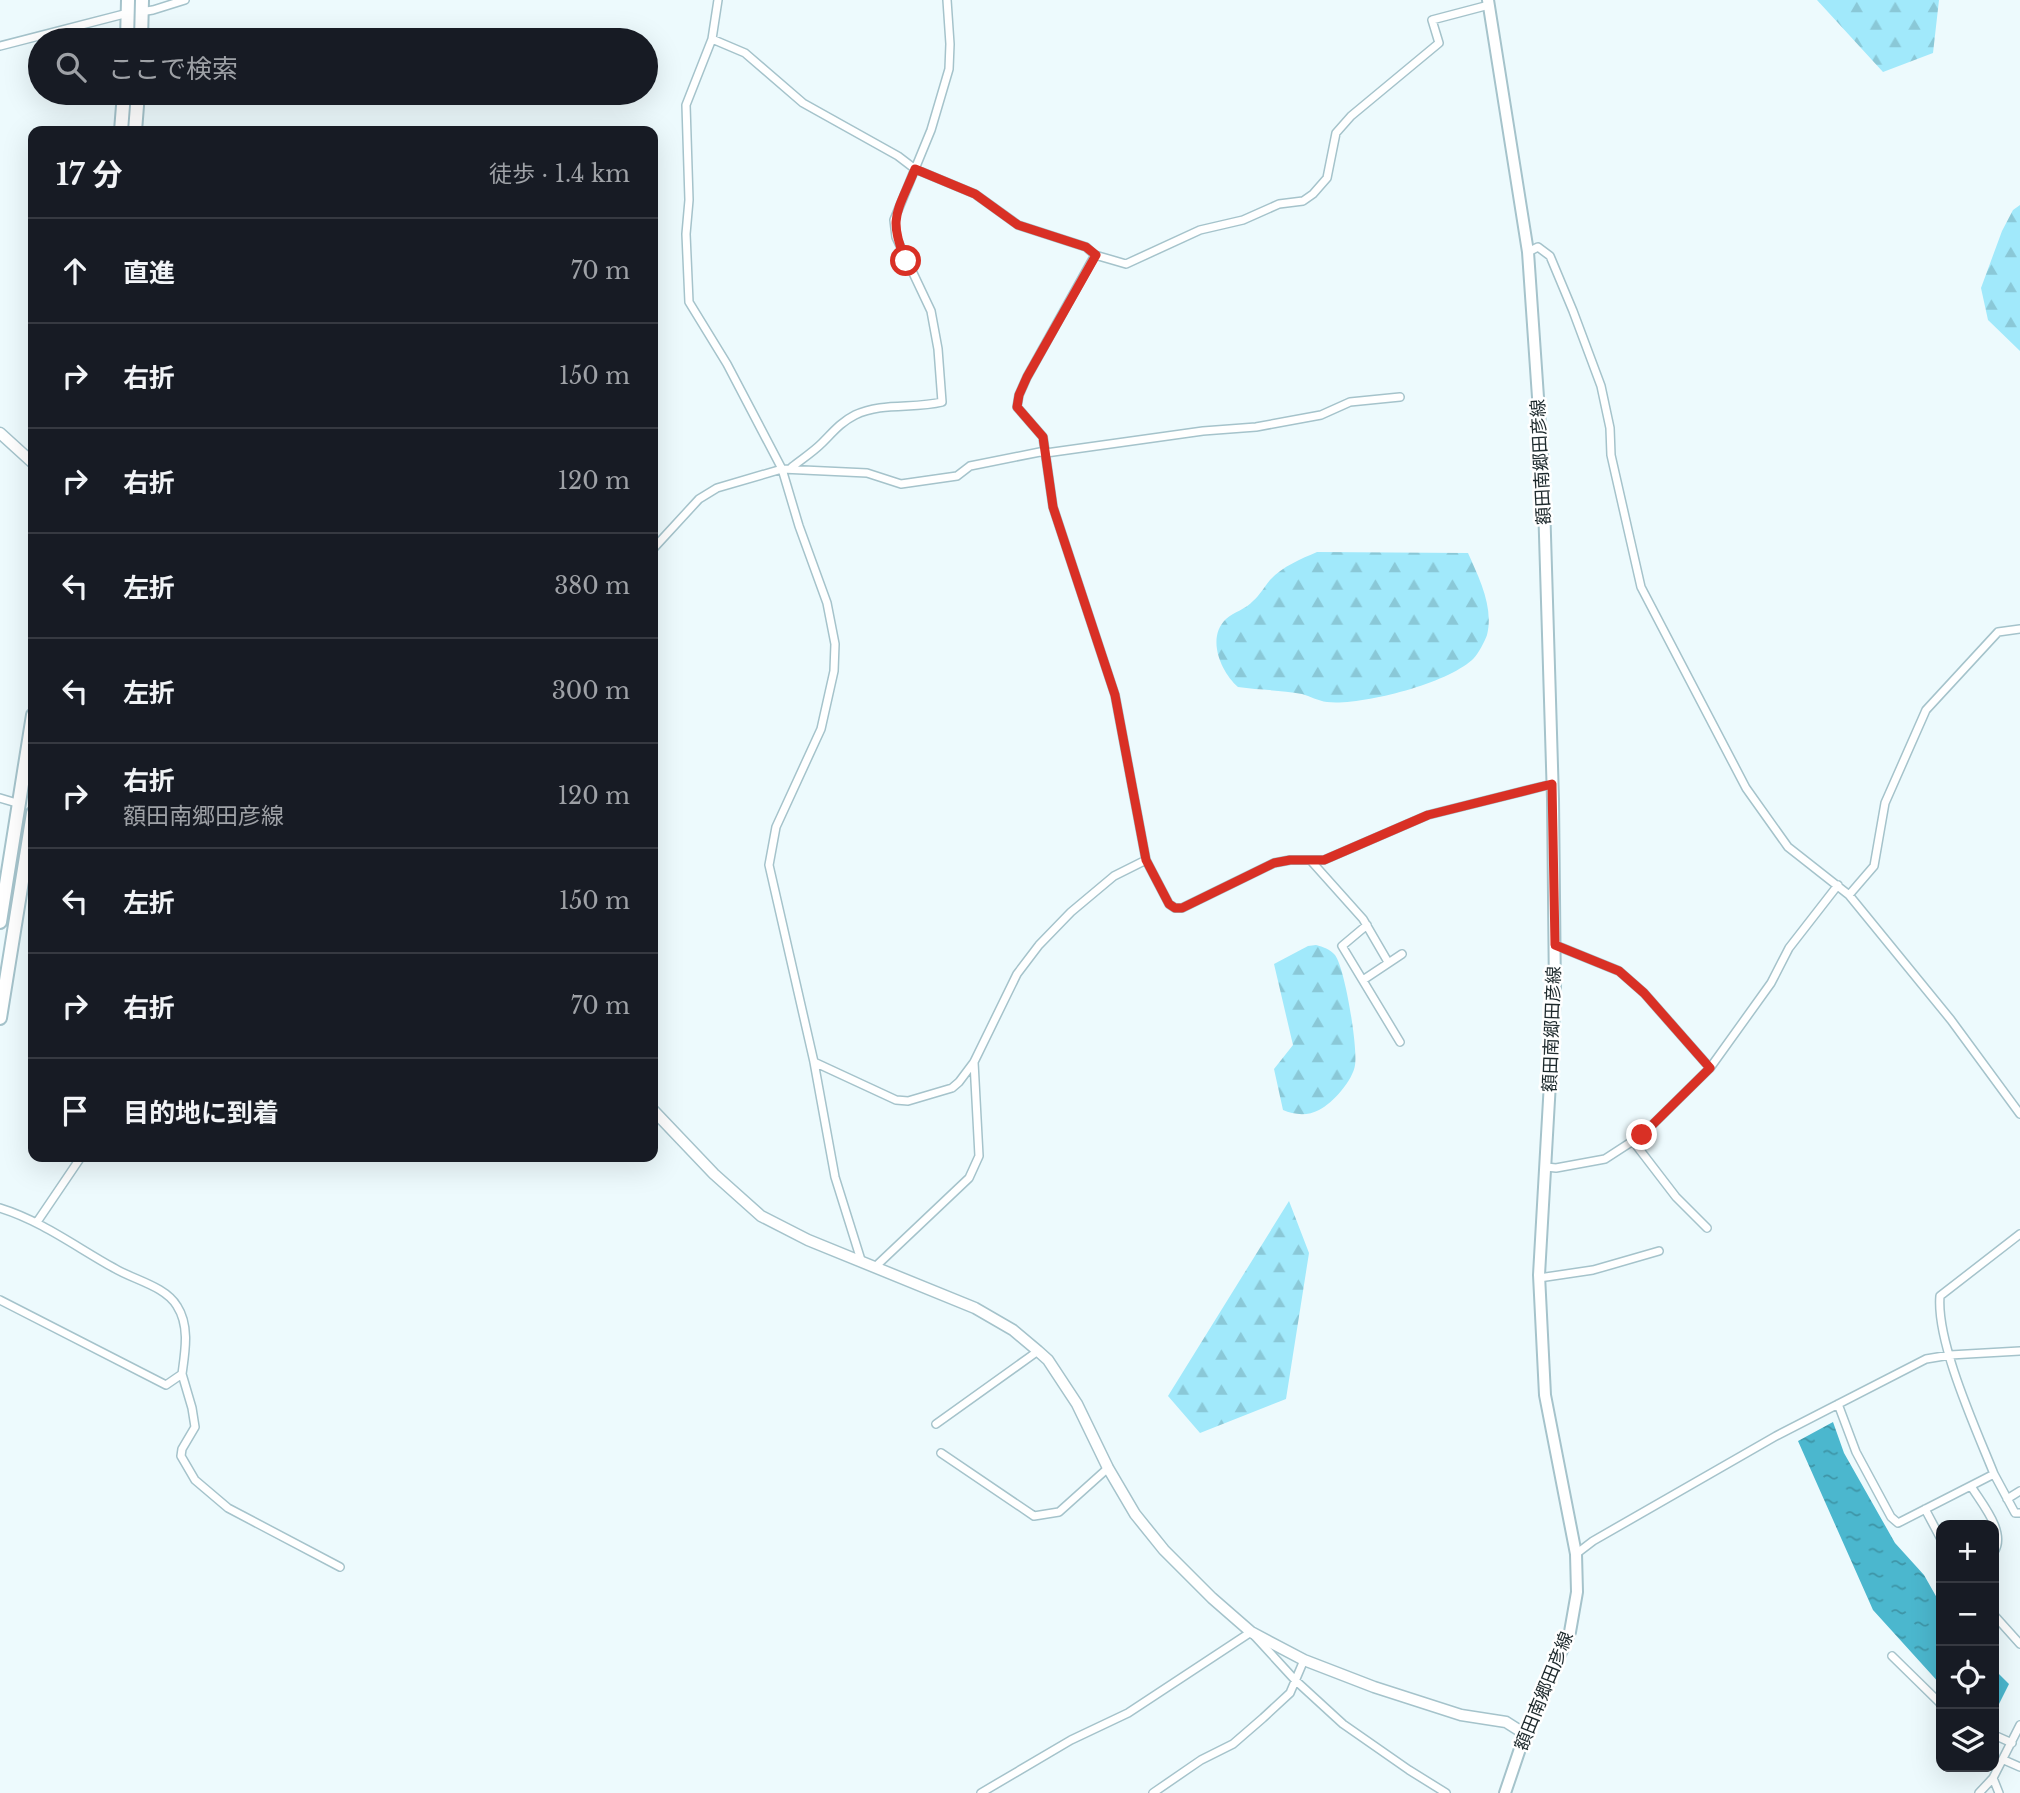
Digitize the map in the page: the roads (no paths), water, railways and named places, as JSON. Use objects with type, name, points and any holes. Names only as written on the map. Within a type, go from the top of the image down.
[{"type":"highway","points":[[141,28],[142,6]]},
{"type":"highway","points":[[127,28],[128,7]]},
{"type":"highway","points":[[121,126],[123,105]]},
{"type":"highway","points":[[135,126],[137,105]]},
{"type":"highway","points":[[0,922],[28,749]]},
{"type":"highway","points":[[0,1018],[28,844]]},
{"type":"main road","name":"額田南郷田彦線","points":[[1489,3],[1528,252],[1543,470],[1555,995],[1539,1278],[1545,1395],[1576,1554],[1577,1592],[1570,1632],[1525,1734],[1505,1793]]},
{"type":"street","points":[[59,28],[128,7],[185,0]]},
{"type":"street","points":[[718,0],[712,39],[686,104],[689,302],[727,364],[782,469],[827,603],[835,644],[834,671],[821,729],[776,827],[769,866],[814,1062],[835,1177],[862,1261]]},
{"type":"street","points":[[791,468],[821,444],[839,424],[858,414],[891,407],[927,406],[942,402],[938,349],[931,310],[896,237],[894,220],[931,130],[949,69],[947,0]]},
{"type":"street","points":[[712,39],[745,53],[803,103],[898,156],[915,169],[975,194],[1018,225],[1086,247],[1096,255],[1126,264],[1200,230],[1243,220],[1279,204],[1303,201],[1313,194],[1327,178],[1336,134],[1351,116],[1439,43],[1432,20],[1489,3]]},
{"type":"street","points":[[0,46],[28,37]]},
{"type":"street","points":[[1528,252],[1538,247],[1550,256],[1601,386],[1610,428],[1611,455],[1641,587],[1746,788],[1788,847],[1849,895],[1951,1020],[2020,1114]]},
{"type":"street","points":[[1096,255],[1027,377],[1017,407],[1043,437],[1053,507],[1115,695],[1146,860],[1169,904],[1182,908],[1274,863],[1324,860],[1428,815],[1552,784]]},
{"type":"street","points":[[658,544],[699,499],[717,488],[782,469],[867,473],[901,484],[957,476],[970,466],[1040,452],[1203,431],[1256,427],[1321,415],[1350,402],[1400,397]]},
{"type":"street","points":[[0,433],[28,458]]},
{"type":"street","points":[[1849,895],[1874,866],[1885,803],[1926,710],[1998,632],[2020,629]]},
{"type":"street","points":[[0,798],[20,804]]},
{"type":"street","points":[[814,1062],[896,1100],[908,1101],[952,1088],[974,1062],[1017,974],[1039,945],[1071,912],[1114,876],[1146,860]]},
{"type":"street","points":[[1311,861],[1367,925],[1388,962]]},
{"type":"street","points":[[1546,1167],[1556,1168],[1605,1159],[1642,1135],[1710,1068],[1771,983],[1789,948],[1838,885]]},
{"type":"street","points":[[1367,925],[1342,946],[1400,1042]]},
{"type":"street","points":[[1555,945],[1619,971],[1644,993],[1710,1068]]},
{"type":"street","points":[[1363,980],[1402,954]]},
{"type":"street","points":[[875,1268],[969,1178],[979,1156],[974,1062]]},
{"type":"street","points":[[658,1115],[713,1174],[761,1216],[808,1240],[975,1308],[1013,1330],[1038,1351],[1048,1360],[1077,1404],[1108,1468],[1135,1514],[1164,1550],[1343,1724],[1446,1793]]},
{"type":"street","points":[[1633,1141],[1676,1197],[1707,1227]]},
{"type":"street","points":[[37,1222],[78,1162]]},
{"type":"street","points":[[0,1208],[37,1222],[115,1269],[168,1294],[177,1306],[184,1324],[187,1344],[182,1374],[195,1427],[182,1449],[181,1456],[195,1480],[228,1508],[340,1567]]},
{"type":"street","points":[[2020,1234],[1940,1296],[1938,1313],[1968,1411],[1994,1474],[2015,1513],[2020,1513]]},
{"type":"street","points":[[1539,1278],[1593,1270],[1659,1251]]},
{"type":"street","points":[[0,1300],[166,1385],[182,1374]]},
{"type":"street","points":[[936,1424],[1038,1351]]},
{"type":"street","points":[[1576,1554],[1593,1541],[1742,1455],[1926,1359],[1950,1354],[2020,1351]]},
{"type":"street","points":[[1838,1404],[1856,1452],[1891,1517],[1898,1523],[1994,1474]]},
{"type":"street","points":[[940,1453],[1034,1516],[1059,1512],[1108,1468]]},
{"type":"street","points":[[1971,1486],[1991,1520]]},
{"type":"street","points":[[2007,1499],[2020,1492]]},
{"type":"street","points":[[1925,1509],[1936,1530]]},
{"type":"street","points":[[1999,1621],[2020,1644]]},
{"type":"street","points":[[1251,1632],[1304,1660],[1374,1687],[1461,1715],[1506,1722],[1525,1734]]},
{"type":"street","points":[[981,1793],[1072,1740],[1128,1713],[1251,1632]]},
{"type":"street","points":[[1892,1656],[1936,1699]]},
{"type":"street","points":[[1153,1793],[1201,1760],[1233,1744],[1290,1693],[1304,1660]]},
{"type":"street","points":[[1979,1793],[1993,1778],[2004,1760],[2020,1725]]},
{"type":"street","points":[[1999,1737],[2012,1743]]},
{"type":"street","points":[[2004,1760],[2020,1767]]},
{"type":"street","points":[[1993,1778],[1999,1793]]},
{"type":"water","points":[[1833,1422],[1844,1453],[1895,1543],[1924,1575],[1936,1596],[1936,1679],[1873,1610],[1798,1441]]},
{"type":"water","points":[[1999,1674],[2009,1684],[1999,1704]]}]
